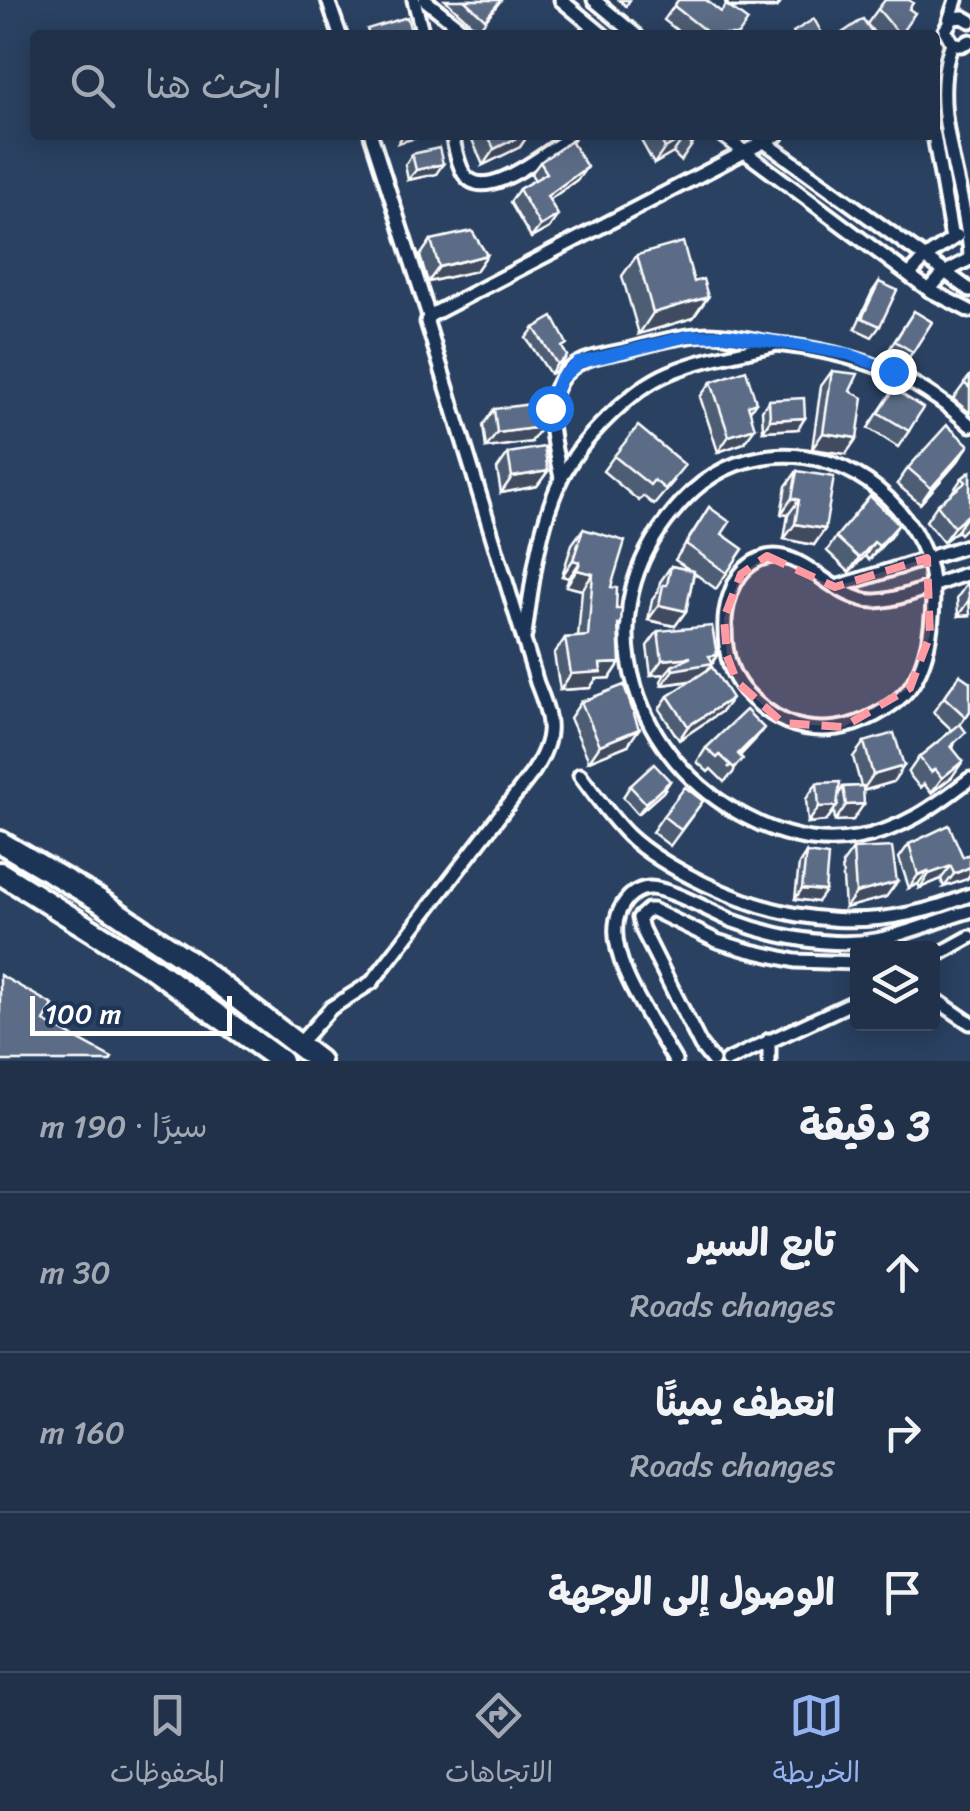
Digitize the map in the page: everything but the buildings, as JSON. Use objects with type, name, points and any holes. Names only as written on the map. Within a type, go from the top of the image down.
[{"type":"highway","points":[[0,842],[97,899],[174,951],[319,1061]]},
{"type":"highway","points":[[0,873],[152,968],[281,1061]]},
{"type":"street","points":[[328,0],[338,30]]},
{"type":"street","points":[[414,0],[423,30]]},
{"type":"street","points":[[425,0],[463,30]]},
{"type":"street","points":[[560,0],[596,30]]},
{"type":"street","points":[[594,0],[630,30]]},
{"type":"street","points":[[733,0],[773,0]]},
{"type":"street","points":[[928,290],[944,273],[970,257],[969,230],[948,139],[944,40],[956,0]]},
{"type":"street","points":[[949,21],[958,16],[969,18]]},
{"type":"street","points":[[944,40],[962,45],[970,41]]},
{"type":"street","points":[[298,1044],[331,1008],[372,982],[540,762],[551,717],[524,641],[427,322],[429,316],[373,140]]},
{"type":"street","points":[[453,140],[462,172],[471,182],[484,186],[516,171],[563,140]]},
{"type":"street","points":[[728,140],[928,290],[970,311]]},
{"type":"street","points":[[429,316],[744,152],[759,140]]},
{"type":"street","points":[[761,140],[970,290]]},
{"type":"street","points":[[935,140],[952,239]]},
{"type":"street","points":[[910,274],[926,257],[969,230]]},
{"type":"street","points":[[562,478],[550,408],[560,379],[578,363],[688,336],[728,335],[848,354],[893,371],[945,402],[970,425]]},
{"type":"street","points":[[524,641],[535,563],[562,478],[607,419],[629,398],[668,373],[777,344]]},
{"type":"street","points":[[970,573],[932,584],[913,593],[874,601],[835,587],[799,560],[767,556],[740,574],[724,618],[727,656],[738,682],[761,709],[784,723],[812,730],[843,727],[890,706],[910,688],[930,634],[932,584],[928,558],[900,508],[850,469],[786,454],[749,460],[710,476],[685,497],[658,532],[633,589],[628,633],[633,681],[644,717],[666,752],[716,802],[777,832],[825,840],[853,839],[887,831],[913,820],[970,778]]},
{"type":"street","points":[[835,587],[970,545]]},
{"type":"street","points":[[580,776],[628,836],[662,861],[772,912],[839,921],[869,919],[916,912],[970,896]]},
{"type":"street","points":[[675,1061],[616,950],[616,918],[634,893],[656,889],[759,930],[844,941],[875,940],[970,910]]},
{"type":"street","points":[[713,1061],[701,1046],[642,930],[642,913],[653,910],[717,940],[795,962],[850,963]]},
{"type":"street","points":[[940,954],[970,938]]},
{"type":"street","points":[[940,1002],[970,1023]]},
{"type":"street","points":[[727,1061],[850,1004]]},
{"type":"street","points":[[769,1040],[769,1061]]},
{"type":"highlighted area","points":[[767,556],[835,587],[927,558],[930,635],[910,688],[843,727],[783,723],[737,682],[727,656],[724,618],[741,574]]},
{"type":"route","points":[[550,408],[560,379],[578,363],[688,336],[728,335],[803,346],[848,354],[893,371]]}]
